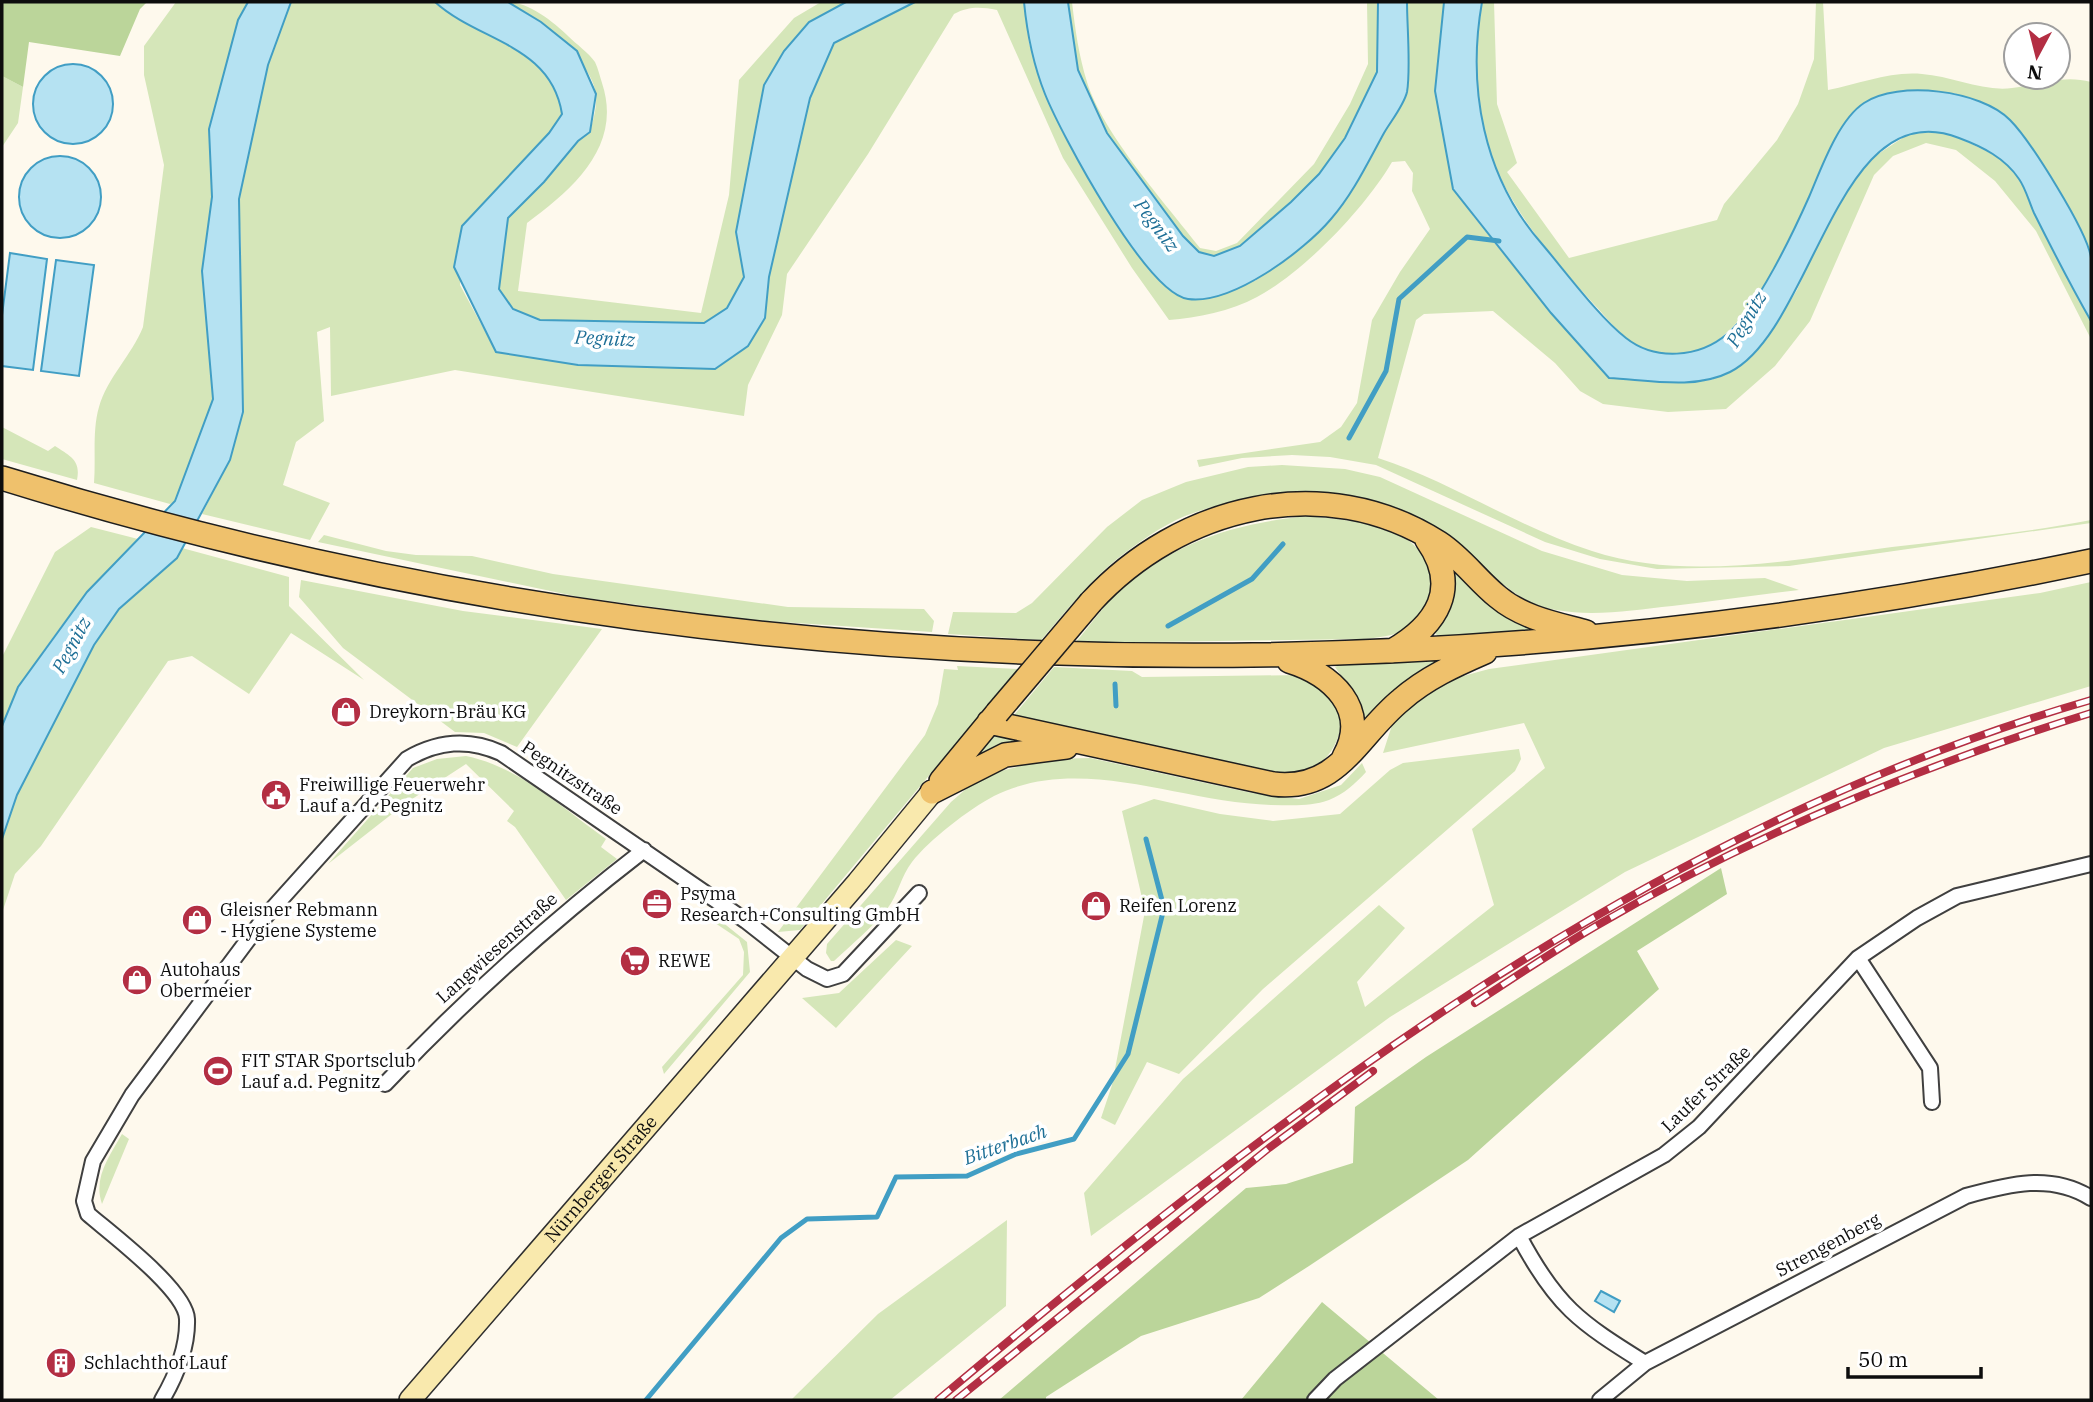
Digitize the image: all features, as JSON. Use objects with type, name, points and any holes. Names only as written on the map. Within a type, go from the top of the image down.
[{"type":"main road","points":[[2,478],[219,538],[462,590],[685,625],[966,651],[1105,656],[1269,657],[1499,646],[1606,637],[1824,609],[2091,561]]},
{"type":"main road","points":[[932,792],[1091,602],[1121,571],[1156,546],[1194,526],[1235,512],[1298,505],[1341,508],[1383,518],[1423,534],[1452,553],[1494,593],[1517,610],[1555,624],[1606,637]]},
{"type":"main road","points":[[1388,653],[1415,637],[1438,607],[1442,570],[1436,552],[1423,534]]},
{"type":"main road","points":[[993,718],[1100,747],[1287,786],[1313,782],[1340,764],[1384,715],[1415,689],[1452,667],[1499,646]]},
{"type":"main road","points":[[1269,657],[1324,675],[1343,695],[1351,730],[1347,751],[1340,764]]},
{"type":"main road","points":[[932,792],[1005,755],[1045,748],[1100,747]]},
{"type":"main road","name":"Nürnberger Straße","points":[[410,1400],[793,958],[932,792]]},
{"type":"street","name":"Pegnitzstraße","points":[[162,1400],[177,1375],[187,1318],[184,1307],[166,1282],[88,1214],[84,1201],[93,1161],[132,1095],[265,917],[407,759],[425,749],[456,742],[485,746],[501,753],[644,850],[793,958]]},
{"type":"street","name":"Langwiesenstraße","points":[[385,1084],[444,1021],[587,894],[644,850]]},
{"type":"street","name":"Laufer Straße","points":[[1315,1400],[1335,1379],[1519,1236],[1664,1155],[1699,1127],[1858,958],[1917,918],[1957,896],[2091,864]]},
{"type":"street","points":[[793,958],[827,979],[843,974],[919,893]]},
{"type":"street","points":[[1858,958],[1930,1068],[1932,1102]]},
{"type":"street","name":"Strengenberg","points":[[1600,1400],[1617,1393],[1645,1363],[1966,1196],[1996,1188],[2052,1182],[2076,1188],[2091,1198]]},
{"type":"street","points":[[1519,1236],[1542,1279],[1568,1311],[1645,1363]]},
{"type":"green space","points":[[2,2],[147,2],[140,9],[120,56],[29,42],[23,87],[2,76]]},
{"type":"green space","points":[[176,2],[248,2],[238,20],[209,129],[212,197],[202,271],[213,399],[175,501],[170,504],[94,483],[95,435],[99,407],[108,386],[143,327],[164,165],[144,75],[144,46]]},
{"type":"green space","points":[[291,2],[435,2],[539,64],[559,92],[562,114],[549,133],[462,226],[460,285],[496,352],[578,365],[715,369],[765,318],[769,277],[810,98],[834,43],[915,2],[1024,2],[1029,43],[1045,94],[1103,203],[1255,281],[1331,219],[1406,55],[1407,2],[1444,2],[1473,216],[1551,313],[1610,378],[1688,382],[1712,380],[1767,339],[1797,290],[1826,225],[1872,158],[1907,135],[1921,131],[1946,132],[2001,158],[2020,180],[2091,321],[2091,339],[2036,231],[1995,181],[1956,150],[1926,143],[1893,156],[1874,175],[1810,321],[1775,366],[1726,409],[1668,412],[1603,404],[1580,391],[1555,363],[1493,311],[1424,314],[1416,320],[1378,458],[1432,479],[1564,541],[1628,560],[1665,565],[1703,567],[1780,562],[2091,520],[2091,523],[1789,566],[1657,569],[1600,559],[1545,542],[1376,465],[1330,457],[1292,455],[1242,458],[1199,467],[1197,460],[1320,442],[1341,427],[1357,403],[1372,320],[1400,272],[1430,229],[1412,191],[1413,173],[1405,161],[1392,162],[1366,199],[1332,237],[1294,272],[1257,297],[1214,313],[1169,320],[1132,268],[1063,158],[997,10],[980,8],[970,8],[954,14],[868,154],[787,274],[782,315],[748,385],[744,416],[455,370],[331,396],[330,327],[317,332],[324,421],[296,442],[283,485],[330,503],[310,540],[202,514],[230,460],[241,247],[239,199],[268,65]]},
{"type":"green space","points":[[508,2],[524,5],[540,14],[589,55],[597,67],[607,106],[606,127],[590,164],[561,196],[527,223],[518,291],[701,313],[729,195],[739,80],[794,18],[821,2],[846,2],[809,22],[784,51],[736,232],[744,277],[728,307],[704,323],[540,320],[513,309],[499,290],[508,218],[544,182],[578,141],[590,132],[596,100],[593,82],[574,54],[547,29]]},
{"type":"green space","points":[[1068,2],[1072,2],[1082,62],[1095,102],[1121,146],[1200,248],[1216,251],[1237,243],[1314,164],[1350,104],[1368,64],[1367,2],[1378,2],[1377,72],[1345,138],[1319,174],[1240,246],[1214,256],[1199,252],[1183,236],[1107,133],[1078,70]]},
{"type":"green space","points":[[1482,2],[1494,2],[1497,104],[1517,163],[1507,172],[1569,258],[1717,220],[1724,204],[1777,140],[1798,104],[1814,59],[1816,2],[1823,2],[1828,90],[1887,76],[1910,74],[1933,75],[2002,91],[2072,91],[2072,79],[2091,82],[2091,256],[2048,173],[2009,119],[1954,93],[1831,146],[1779,259],[1762,289],[1724,335],[1703,348],[1690,352],[1667,354],[1646,350],[1630,341],[1591,301],[1541,242],[1512,200],[1490,153],[1482,128],[1476,81]]},
{"type":"green space","points":[[2,76],[23,87],[18,123],[2,147]]},
{"type":"green space","points":[[2,427],[48,451],[55,446],[65,453],[76,463],[77,480],[2,459]]},
{"type":"green space","points":[[1282,465],[1345,469],[1380,477],[1542,551],[1622,575],[1687,581],[1765,578],[1799,590],[1614,612],[1556,610],[1521,597],[1436,527],[1406,513],[1376,502],[1344,496],[1279,495],[1216,506],[1185,516],[1159,530],[1107,568],[1041,640],[948,634],[953,612],[1016,613],[1032,603],[1107,527],[1142,500],[1186,482],[1248,467]]},
{"type":"green space","points":[[1308,516],[1352,521],[1391,530],[1407,539],[1420,552],[1430,570],[1435,594],[1414,623],[1390,635],[1364,639],[1075,643],[1115,596],[1142,573],[1185,547],[1232,530]]},
{"type":"green space","points":[[91,527],[138,539],[61,626],[28,674],[2,726],[2,657],[55,552]]},
{"type":"green space","points":[[324,535],[386,551],[416,555],[472,556],[553,574],[788,607],[924,609],[934,621],[932,632],[749,620],[579,597],[318,542]]},
{"type":"green space","points":[[182,548],[289,577],[289,606],[364,680],[291,633],[249,694],[192,656],[168,661],[41,846],[15,874],[2,913],[2,839],[17,795],[94,645],[119,609],[177,558]]},
{"type":"green space","points":[[1450,565],[1532,626],[1531,631],[1438,637],[1434,631]]},
{"type":"green space","points":[[301,580],[463,611],[602,629],[517,747],[484,733],[455,732],[343,648],[299,597]]},
{"type":"green space","points":[[2091,582],[2091,686],[1884,748],[1625,872],[1390,1017],[1091,1236],[1084,1193],[1183,1079],[1379,905],[1405,928],[1357,982],[1365,1007],[1494,905],[1472,829],[1545,768],[1524,723],[1383,753],[1394,719],[1445,681],[1489,669],[2040,593]]},
{"type":"green space","points":[[1440,659],[1439,666],[1361,730],[1358,700],[1335,667],[1343,663]]},
{"type":"green space","points":[[957,666],[1018,669],[800,930],[778,932],[925,735],[938,704],[944,669],[958,670]]},
{"type":"green space","points":[[1054,667],[1132,671],[1142,677],[1300,675],[1318,681],[1343,718],[1334,746],[1320,762],[1299,771],[1271,773],[1010,720]]},
{"type":"green space","points":[[995,734],[1028,740],[970,760]]},
{"type":"green space","points":[[1519,749],[1521,759],[1515,771],[1263,989],[1179,1074],[1147,1062],[1115,1125],[1101,1118],[1112,1085],[1145,911],[1122,811],[1154,799],[1220,814],[1273,821],[1340,814],[1390,770],[1403,763]]},
{"type":"green space","points":[[466,756],[504,769],[540,790],[606,839],[601,847],[617,859],[566,900],[515,827],[507,821],[514,811],[466,764],[406,803],[328,864],[413,768],[437,759]]},
{"type":"green space","points":[[1090,758],[1252,793],[1299,799],[1341,785],[1362,763],[1366,772],[1334,798],[1300,805],[1237,802],[1096,779],[1061,779],[1027,784],[984,802],[919,853],[905,873],[891,904],[868,929],[831,961],[826,953],[827,944],[951,802],[981,776],[1049,759]]},
{"type":"green space","points":[[1721,868],[1727,894],[1637,951],[1659,989],[1468,1160],[1259,1298],[1141,1336],[1046,1397],[1046,1400],[999,1400],[1246,1188],[1286,1184],[1353,1163],[1355,1107],[1426,1057]]},
{"type":"green space","points":[[711,913],[747,942],[750,972],[664,1074],[662,1067],[743,975],[744,952],[739,939],[709,919]]},
{"type":"green space","points":[[896,940],[912,946],[836,1028],[802,998],[839,993]]},
{"type":"green space","points":[[122,1134],[129,1139],[102,1204],[101,1176]]},
{"type":"green space","points":[[1007,1220],[1006,1306],[890,1400],[791,1400],[878,1314]]},
{"type":"green space","points":[[1322,1302],[1439,1400],[1241,1400]]},
{"type":"water","name":"Pegnitz","points":[[248,2],[291,2],[268,65],[239,199],[243,412],[230,460],[177,558],[119,609],[94,645],[17,795],[2,839],[2,726],[18,687],[87,592],[175,501],[213,399],[202,271],[212,197],[209,129],[238,20]]},
{"type":"water","name":"Pegnitz","points":[[435,2],[508,2],[541,22],[577,51],[596,94],[590,132],[578,141],[544,182],[508,218],[499,289],[513,309],[540,320],[704,323],[727,308],[744,277],[736,232],[764,85],[784,51],[809,22],[846,2],[915,2],[834,43],[810,98],[769,277],[765,318],[748,346],[715,369],[578,365],[496,352],[454,267],[462,226],[549,133],[562,114],[555,91],[544,73],[529,58],[472,27]]},
{"type":"water","name":"Pegnitz","points":[[1024,2],[1068,2],[1078,70],[1107,133],[1183,236],[1199,252],[1214,256],[1240,246],[1291,202],[1319,174],[1345,138],[1377,72],[1378,2],[1407,2],[1407,92],[1353,188],[1319,232],[1285,260],[1245,285],[1206,299],[1188,299],[1170,290],[1150,270],[1086,175],[1041,83],[1031,48]]},
{"type":"water","name":"Pegnitz","points":[[1444,2],[1482,2],[1477,66],[1479,98],[1484,130],[1506,190],[1522,218],[1582,293],[1616,329],[1638,345],[1663,353],[1677,354],[1703,348],[1727,334],[1750,307],[1773,270],[1831,146],[1846,121],[1864,103],[1879,96],[1917,90],[1960,95],[1980,101],[2010,120],[2019,131],[2057,187],[2087,245],[2092,266],[2091,321],[2034,213],[2024,187],[2007,165],[1968,141],[1918,133],[1884,148],[1855,180],[1830,221],[1784,311],[1759,348],[1730,372],[1716,378],[1687,382],[1609,378],[1551,313],[1453,189],[1435,91]]},
{"type":"water","points":[[73,64],[88,67],[101,76],[110,89],[113,104],[110,119],[101,132],[88,141],[73,144],[58,141],[45,132],[36,119],[33,104],[36,89],[45,76],[58,67]]},
{"type":"water","points":[[60,156],[76,159],[89,168],[98,181],[101,197],[98,213],[89,226],[76,235],[60,238],[44,235],[31,226],[22,213],[19,197],[22,181],[31,168],[44,159]]},
{"type":"water","points":[[10,253],[47,259],[33,370],[2,366],[2,315]]},
{"type":"water","points":[[56,260],[94,265],[79,376],[41,371]]},
{"type":"water","points":[[1601,1291],[1620,1301],[1614,1312],[1595,1301]]},
{"type":"waterway","name":"Bitterbach","points":[[1349,438],[1386,371],[1399,299],[1467,237],[1499,241]]},
{"type":"waterway","name":"Bitterbach","points":[[1168,626],[1252,579],[1283,544]]},
{"type":"waterway","name":"Bitterbach","points":[[1115,684],[1116,706]]},
{"type":"waterway","name":"Bitterbach","points":[[646,1400],[781,1238],[807,1219],[877,1217],[896,1177],[967,1176],[1016,1154],[1074,1139],[1128,1054],[1164,908],[1146,839]]},
{"type":"railway","points":[[938,1400],[1202,1185],[1338,1084],[1478,988],[1622,901],[1772,823],[1928,755],[2091,700]]},
{"type":"railway","points":[[1475,1003],[1596,926],[1655,893],[1776,833],[1900,780],[2091,713]]},
{"type":"railway","points":[[956,1400],[1269,1148],[1373,1071]]},
{"type":"place","name":"Dreykorn-Bräu KG","points":[[346,712]]},
{"type":"place","name":"Freiwillige Feuerwehr Lauf a. d. Pegnitz","points":[[276,795]]},
{"type":"place","name":"Psyma Research+Consulting GmbH","points":[[657,904]]},
{"type":"place","name":"Reifen Lorenz","points":[[1096,906]]},
{"type":"place","name":"Gleisner Rebmann - Hygiene Systeme","points":[[197,920]]},
{"type":"place","name":"REWE","points":[[635,961]]},
{"type":"place","name":"Autohaus Obermeier","points":[[137,980]]},
{"type":"place","name":"FIT STAR Sportsclub Lauf a.d. Pegnitz","points":[[218,1071]]},
{"type":"place","name":"Schlachthof Lauf","points":[[61,1363]]}]
